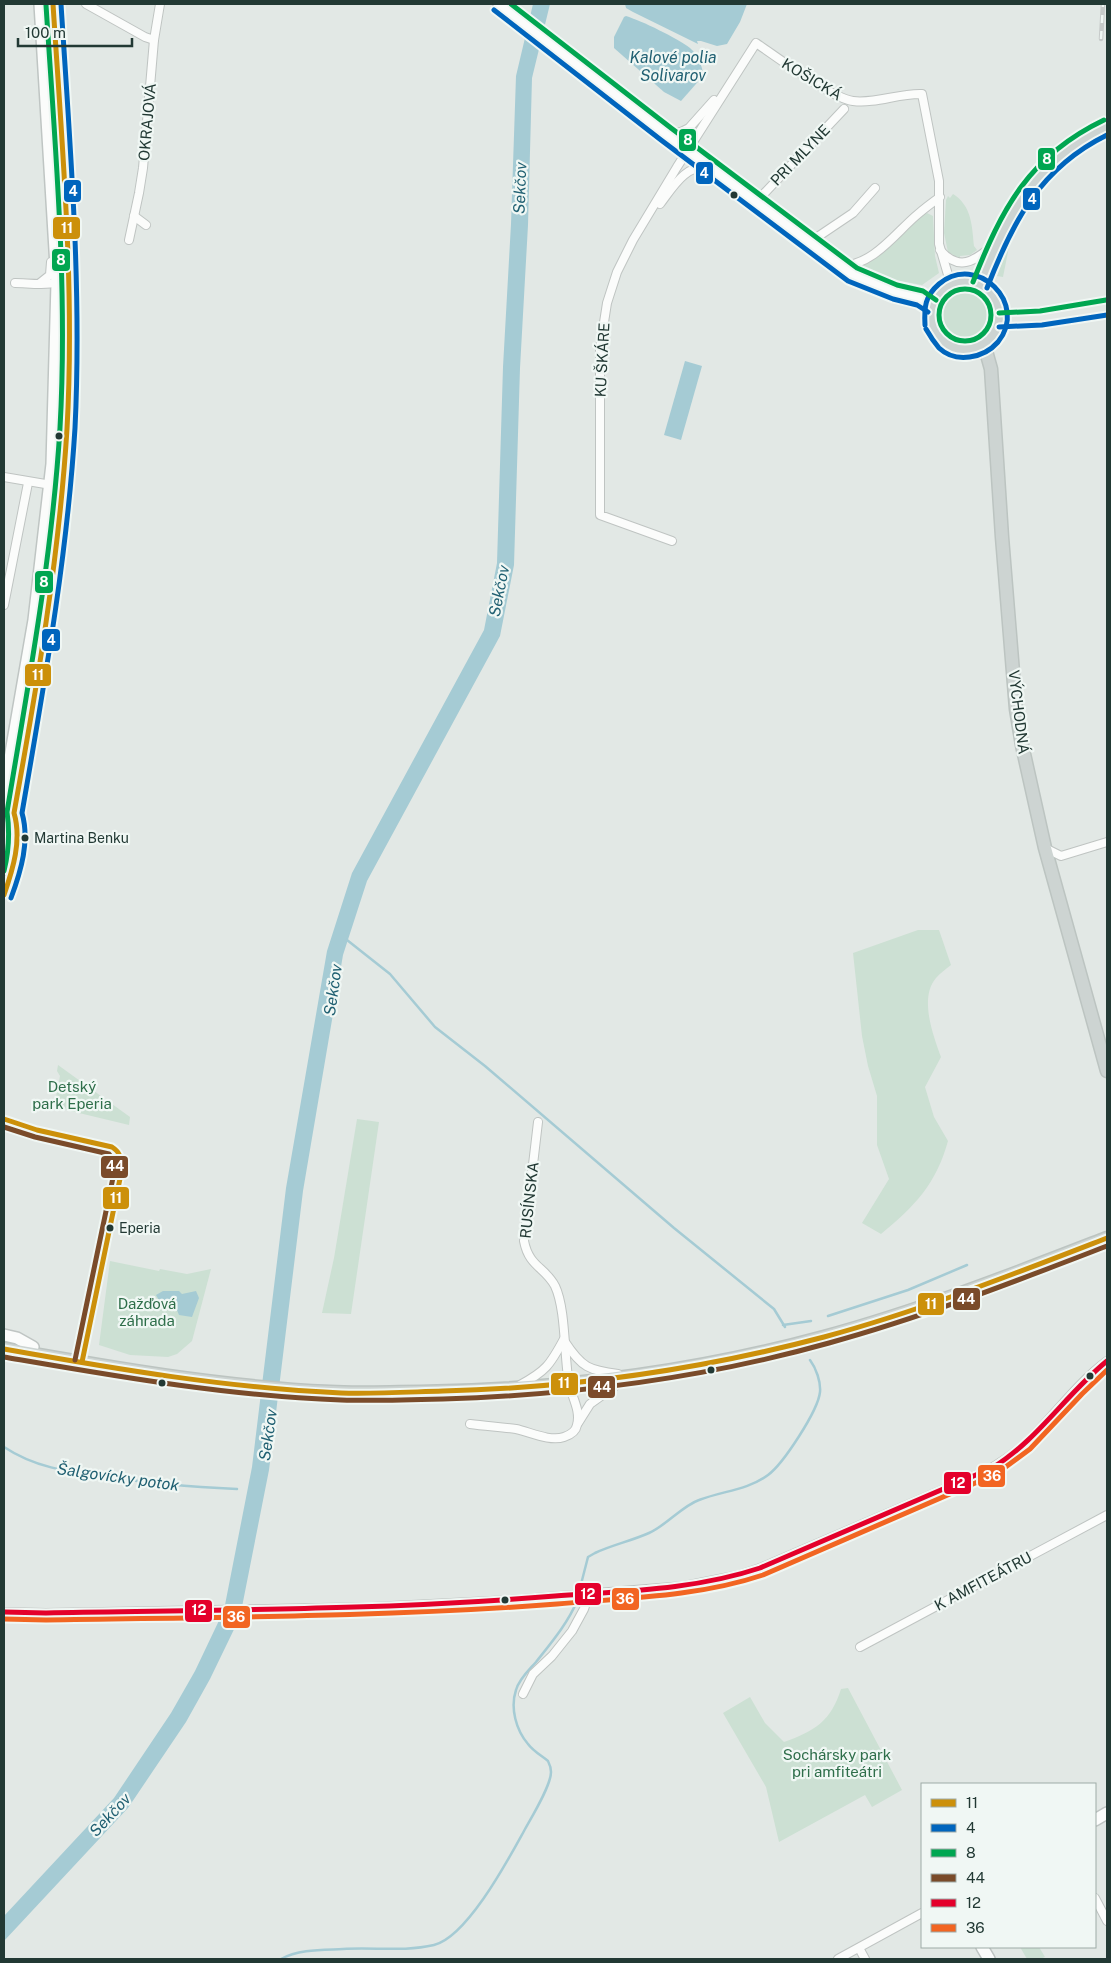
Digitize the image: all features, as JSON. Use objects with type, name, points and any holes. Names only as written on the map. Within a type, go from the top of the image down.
[{"type":"main road","points":[[980,285],[999,241],[1020,200],[1039,175],[1061,154],[1106,127]]},
{"type":"main road","points":[[970,282],[980,285],[992,295],[999,309],[997,330],[984,344],[974,349],[952,348],[936,334],[932,325],[932,306],[943,290],[951,285],[970,282]]},
{"type":"main road","name":"VÝCHODNÁ","points":[[984,344],[992,369],[1002,537],[1016,709],[1023,754],[1045,848],[1107,1072]]},
{"type":"main road","points":[[4,1349],[114,1368],[238,1385],[301,1390],[350,1393],[471,1391],[570,1385],[744,1356],[825,1337],[972,1289],[1107,1238]]},
{"type":"main road","points":[[4,1340],[82,1362]]},
{"type":"street","points":[[4,793],[8,752],[34,620],[51,486],[56,381],[57,283],[40,4]]},
{"type":"street","points":[[4,869],[50,608],[63,488],[69,356],[69,276],[53,4]]},
{"type":"street","points":[[86,4],[145,37],[154,40]]},
{"type":"street","name":"OKRAJOVÁ","points":[[129,240],[139,193],[146,141],[154,40],[160,4]]},
{"type":"street","points":[[500,4],[560,49],[666,134],[757,201],[840,266],[871,284],[920,298],[932,306]]},
{"type":"street","name":"KOŠICKÁ","points":[[688,150],[756,44],[843,99],[870,101],[912,93],[922,94],[939,181],[940,197]]},
{"type":"street","points":[[666,134],[681,132],[689,128],[731,82]]},
{"type":"street","name":"PRI MLYNE","points":[[757,201],[844,109]]},
{"type":"street","name":"KU ŠKÁRE","points":[[672,541],[600,515],[600,348],[607,303],[617,272],[641,227],[688,150]]},
{"type":"street","points":[[641,227],[680,179],[691,169],[701,166],[716,171]]},
{"type":"street","points":[[810,242],[853,213],[875,188]]},
{"type":"street","points":[[940,197],[940,250],[951,285]]},
{"type":"street","points":[[840,266],[854,265],[876,252],[940,197]]},
{"type":"street","points":[[134,216],[146,225]]},
{"type":"street","points":[[40,283],[50,275],[50,247],[54,226]]},
{"type":"street","points":[[940,250],[950,259],[967,263],[975,260],[999,241]]},
{"type":"street","points":[[15,283],[57,283],[64,281],[69,276]]},
{"type":"street","points":[[32,283],[51,290],[57,306]]},
{"type":"street","points":[[57,283],[64,291],[64,329],[69,356]]},
{"type":"street","points":[[4,478],[63,488]]},
{"type":"street","points":[[4,605],[28,483]]},
{"type":"street","points":[[8,752],[25,755]]},
{"type":"street","points":[[1045,848],[1061,856],[1107,842]]},
{"type":"street","points":[[1052,872],[1061,856]]},
{"type":"street","name":"RUSÍNSKA","points":[[538,1122],[524,1241],[531,1261],[548,1276],[556,1287],[570,1385],[576,1402],[578,1423]]},
{"type":"street","points":[[4,1335],[17,1338],[33,1347]]},
{"type":"street","points":[[564,1339],[575,1358],[583,1366],[592,1370],[630,1376]]},
{"type":"street","points":[[513,1388],[539,1375],[553,1360],[564,1339]]},
{"type":"street","points":[[4,1612],[202,1610],[446,1604],[684,1586],[740,1575],[785,1558],[986,1471],[1010,1456],[1031,1438],[1066,1399],[1107,1361]]},
{"type":"street","points":[[470,1424],[516,1429],[554,1438],[563,1438],[572,1433],[590,1404],[630,1376]]},
{"type":"street","name":"K AMFITEÁTRU","points":[[860,1647],[1107,1515]]},
{"type":"street","points":[[523,1694],[533,1674],[552,1656],[572,1631],[584,1609],[589,1594]]},
{"type":"street","points":[[1096,1819],[1107,1813]]},
{"type":"street","points":[[1096,1900],[1107,1921]]},
{"type":"street","points":[[838,1959],[921,1914]]},
{"type":"street","points":[[859,1948],[865,1959]]},
{"type":"street","points":[[983,1948],[989,1959]]},
{"type":"green space","points":[[953,194],[964,204],[970,217],[974,246],[977,250],[970,255],[960,256],[960,259],[948,252],[944,233],[946,200],[948,196],[950,198]]},
{"type":"green space","points":[[927,213],[933,216],[935,256],[939,273],[922,285],[890,279],[864,270],[863,266],[890,246],[918,217]]},
{"type":"green space","points":[[1010,242],[1003,277],[997,276]]},
{"type":"green space","points":[[960,291],[970,291],[983,298],[990,311],[990,321],[983,334],[970,341],[960,341],[951,337],[944,330],[940,321],[940,311],[944,302],[951,295]]},
{"type":"green space","points":[[918,930],[939,930],[951,965],[936,978],[928,996],[931,1028],[941,1057],[925,1087],[934,1117],[948,1141],[937,1170],[923,1193],[904,1214],[881,1234],[862,1223],[889,1179],[877,1145],[877,1096],[862,1036],[853,953]]},
{"type":"green space","name":"Detský park Eperia","points":[[58,1065],[130,1117],[129,1125],[54,1107],[60,1076],[57,1071]]},
{"type":"green space","points":[[357,1119],[379,1122],[351,1314],[322,1313],[334,1258]]},
{"type":"green space","name":"Dažďová záhrada","points":[[110,1261],[159,1271],[160,1269],[187,1274],[211,1269],[192,1341],[177,1354],[168,1357],[130,1355],[99,1345]]},
{"type":"green space","name":"Sochársky park pri amfiteátri","points":[[848,1688],[902,1790],[872,1807],[865,1795],[779,1842],[766,1787],[723,1713],[750,1697],[765,1723],[784,1742],[813,1729],[827,1717],[841,1689]]},
{"type":"green space","points":[[1021,1948],[1040,1948],[1045,1957],[1040,1959],[1027,1959]]},
{"type":"water","name":"Sekčov","points":[[533,4],[550,4],[532,78],[514,565],[500,636],[367,881],[343,955],[303,1191],[269,1470],[240,1617],[210,1679],[186,1722],[128,1808],[4,1941],[4,1916],[114,1798],[171,1713],[195,1671],[224,1610],[252,1467],[286,1188],[327,951],[352,873],[484,630],[497,563],[503,367],[511,224],[516,76]]},
{"type":"water","name":"Kalové polia Solivarov","points":[[625,4],[747,4],[740,22],[727,44],[717,46],[701,41],[697,41],[698,44],[633,12],[626,8]]},
{"type":"water","name":"Kalové polia Solivarov","points":[[626,16],[677,39],[690,48],[697,57],[701,64],[703,76],[681,101],[664,92],[614,48],[614,37]]},
{"type":"water","points":[[685,361],[702,366],[681,440],[664,435]]},
{"type":"water","points":[[163,1291],[179,1291],[182,1294],[196,1291],[199,1298],[192,1317],[179,1315],[174,1303],[160,1302],[156,1295]]},
{"type":"waterway","points":[[347,940],[390,974],[435,1027],[485,1066],[674,1228],[774,1309],[785,1327]]},
{"type":"waterway","points":[[828,1316],[908,1290],[967,1265]]},
{"type":"waterway","points":[[783,1325],[811,1321]]},
{"type":"waterway","points":[[579,1592],[588,1557],[601,1550],[656,1530],[693,1503],[752,1484],[768,1475],[774,1469],[807,1424],[818,1401],[820,1384],[810,1360]]},
{"type":"waterway","name":"Šalgovícky potok","points":[[4,1447],[42,1465],[68,1471],[158,1483],[237,1489]]},
{"type":"waterway","points":[[281,1959],[295,1953],[311,1951],[400,1949],[434,1945],[447,1939],[473,1913],[508,1860],[548,1785],[551,1772],[548,1761],[530,1747],[520,1732],[515,1719],[514,1697],[517,1686],[522,1678],[559,1633],[577,1601]]},
{"type":"railway","points":[[1101,39],[1103,4]]},
{"type":"transit line","name":"11","points":[[4,895],[17,844],[14,813],[39,670],[53,574],[67,429],[69,376],[68,269],[53,4]]},
{"type":"transit line","name":"4","points":[[11,898],[25,845],[22,813],[61,573],[75,428],[77,375],[76,269],[61,4]]},
{"type":"transit line","name":"8","points":[[511,4],[671,128],[857,268],[897,285],[923,291],[936,300]]},
{"type":"transit line","name":"8","points":[[4,871],[8,842],[7,812],[45,573],[60,428],[62,375],[61,269],[46,5]]},
{"type":"transit line","name":"4","points":[[494,10],[661,140],[848,281],[893,299],[917,305],[928,312]]},
{"type":"transit line","name":"8","points":[[973,282],[995,231],[1021,187],[1056,150],[1078,134],[1104,120]]},
{"type":"transit line","name":"4","points":[[987,288],[1007,240],[1046,180],[1084,148],[1107,135]]},
{"type":"transit line","name":"4","points":[[925,325],[925,307],[928,298],[934,288],[954,276],[969,274],[983,278],[994,287],[1003,299],[1007,312],[1006,327],[998,342],[985,352],[970,357],[953,356],[946,353],[939,348],[926,329]]},
{"type":"transit line","name":"8","points":[[965,289],[975,291],[983,297],[989,305],[991,315],[989,325],[983,333],[975,339],[965,341],[955,339],[947,333],[941,325],[939,315],[941,305],[947,297],[955,291],[965,289]]},
{"type":"transit line","name":"8","points":[[999,313],[1040,311],[1106,300]]},
{"type":"transit line","name":"4","points":[[999,327],[1042,325],[1107,315]]},
{"type":"transit line","name":"11","points":[[4,1119],[37,1130],[112,1147],[117,1151],[121,1159],[122,1169],[82,1362]]},
{"type":"transit line","name":"44","points":[[4,1127],[35,1137],[109,1154],[113,1159],[115,1168],[75,1360]]},
{"type":"transit line","name":"11","points":[[4,1349],[214,1382],[341,1393],[392,1393],[539,1386],[683,1368],[777,1349],[824,1337],[931,1304],[1107,1238]]},
{"type":"transit line","name":"44","points":[[4,1357],[214,1390],[298,1398],[341,1400],[443,1399],[589,1389],[638,1383],[734,1366],[829,1343],[935,1310],[1107,1246]]},
{"type":"transit line","name":"12","points":[[4,1612],[46,1613],[365,1607],[492,1601],[633,1591],[710,1581],[760,1568],[992,1468],[1038,1431],[1078,1388],[1107,1361]]},
{"type":"transit line","name":"36","points":[[4,1619],[238,1617],[429,1612],[661,1596],[713,1588],[763,1575],[996,1474],[1030,1449],[1107,1370]]},
{"type":"place","name":"Martina Benku","points":[[25,838]]},
{"type":"place","name":"Eperia","points":[[110,1228]]}]
